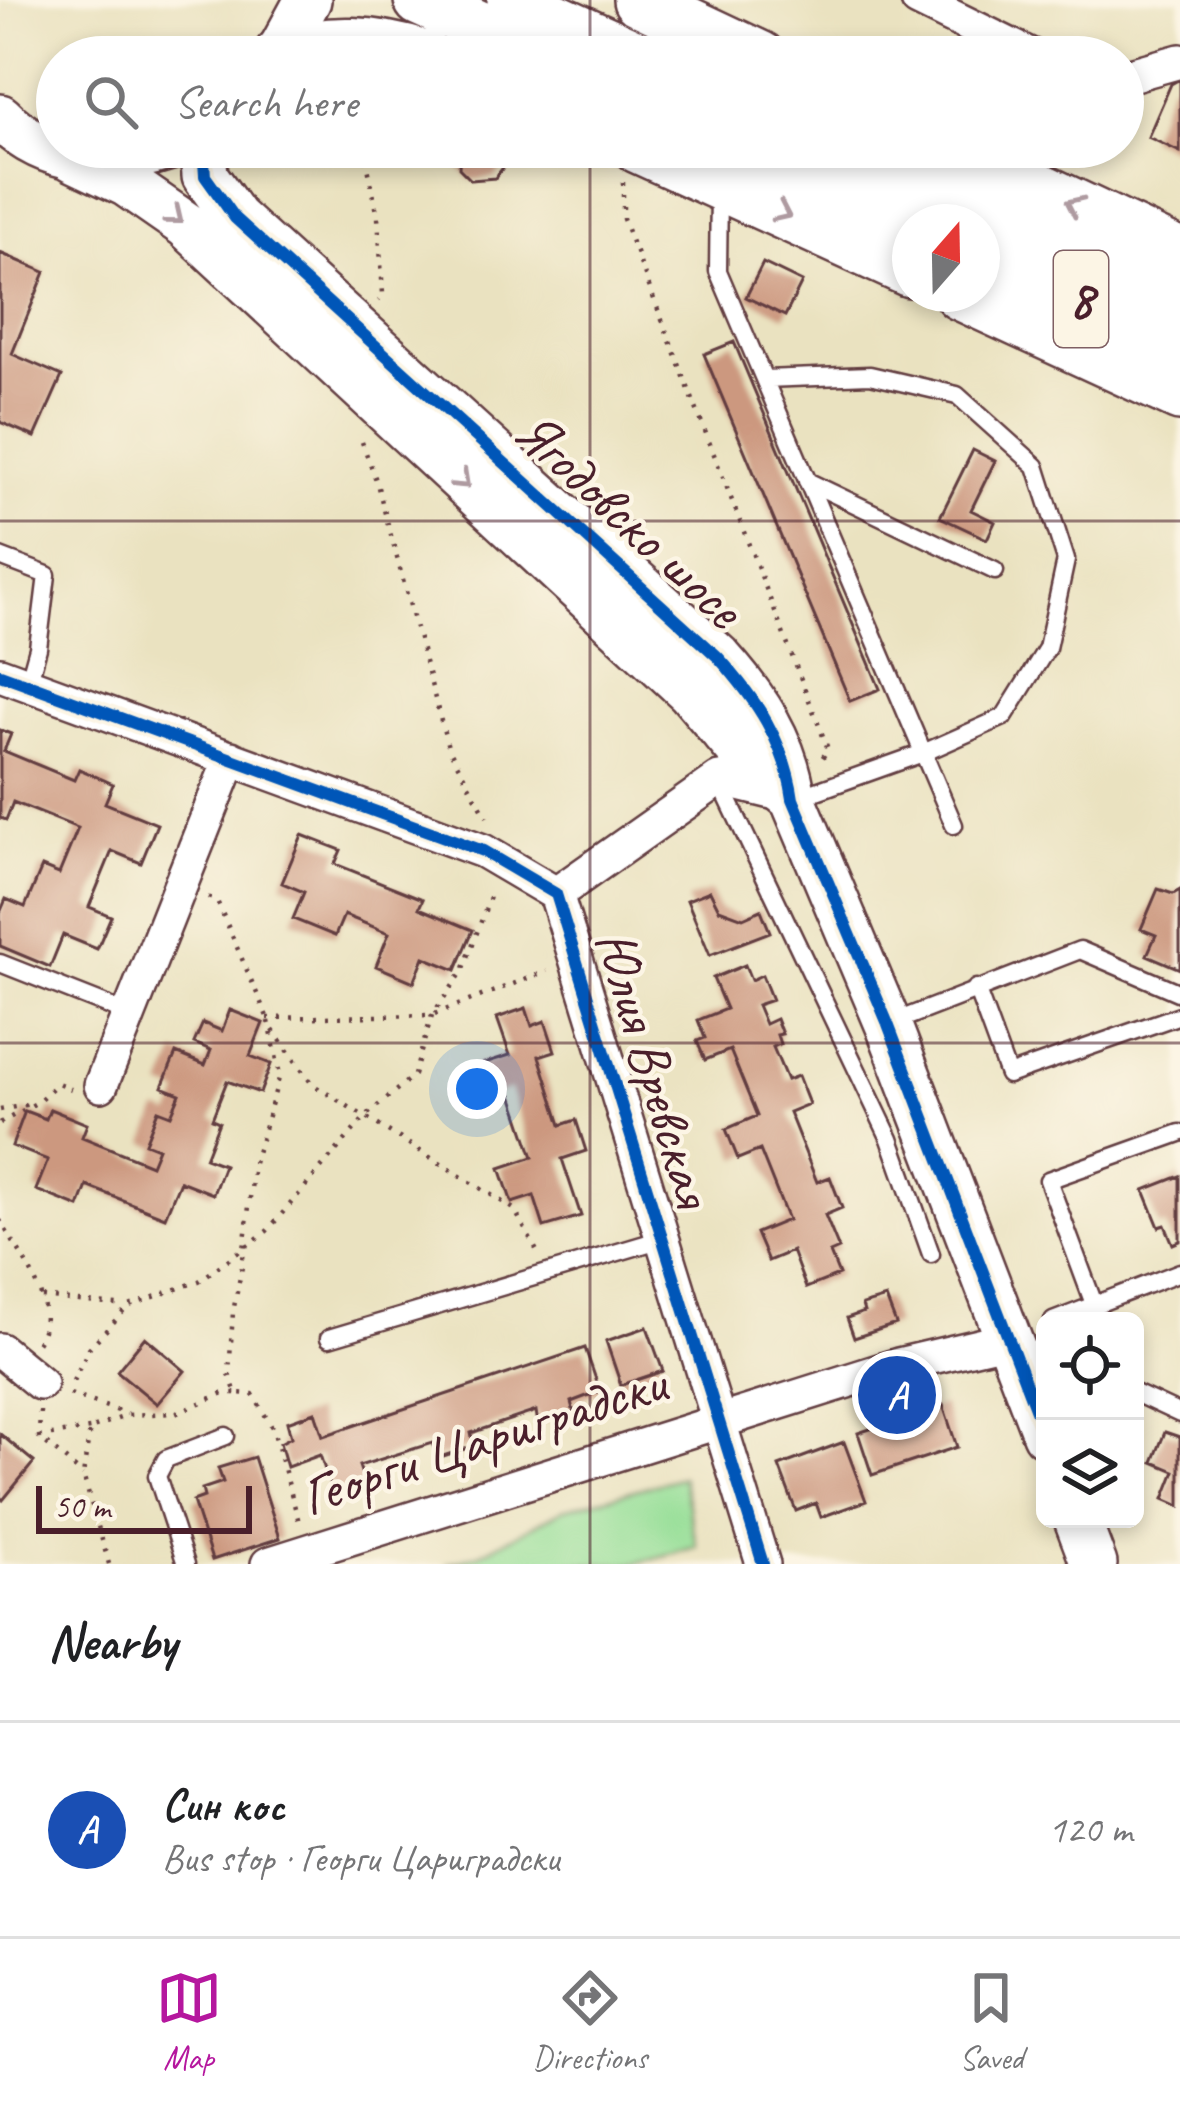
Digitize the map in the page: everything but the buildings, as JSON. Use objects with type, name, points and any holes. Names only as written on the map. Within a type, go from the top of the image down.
[{"type":"main road","points":[[513,0],[592,36]]},
{"type":"main road","points":[[639,0],[715,36]]},
{"type":"main road","points":[[431,23],[475,36]]},
{"type":"main road","points":[[737,168],[892,260]]},
{"type":"main road","points":[[741,168],[892,216]]},
{"type":"main road","name":"8","points":[[880,168],[1180,306]]},
{"type":"main road","points":[[996,168],[1180,255]]},
{"type":"main road","name":"8","points":[[1000,262],[1180,344]]},
{"type":"main road","points":[[999,312],[1180,395]]},
{"type":"street","points":[[288,36],[308,0]]},
{"type":"street","points":[[918,0],[991,36]]},
{"type":"street","points":[[1144,71],[1180,61]]},
{"type":"street","name":"Ягодовско шосе","points":[[0,117],[36,142]]},
{"type":"street","name":"Ягодовско шосе","points":[[93,168],[127,184],[186,225],[690,692],[750,763],[793,799]]},
{"type":"street","name":"Ягодовско шосе","points":[[204,168],[216,197],[235,218],[718,657],[750,696],[788,764],[793,799],[888,1024],[909,1134],[1034,1333],[1043,1420]]},
{"type":"street","name":"Юлия Вревская","points":[[14,679],[503,860],[556,894],[764,1564]]},
{"type":"street","points":[[101,1085],[230,758]]},
{"type":"street","points":[[556,894],[719,779],[793,799]]},
{"type":"street","name":"Георги Цариградски","points":[[268,1564],[898,1365],[1034,1333]]},
{"type":"street","points":[[1080,1528],[1094,1564]]},
{"type":"lane","points":[[732,168],[718,271],[954,825]]},
{"type":"lane","points":[[764,379],[870,375],[957,395],[1036,466],[1066,560],[1047,648],[1004,717],[922,753],[793,799]]},
{"type":"lane","points":[[807,481],[995,571]]},
{"type":"lane","points":[[0,556],[47,575],[38,648],[14,679]]},
{"type":"lane","points":[[719,779],[909,1134],[931,1254]]},
{"type":"lane","points":[[888,1024],[1081,950],[1180,992]]},
{"type":"lane","points":[[0,963],[129,1014]]},
{"type":"lane","points":[[976,988],[1008,1075],[1180,1015]]},
{"type":"lane","points":[[1094,1304],[1048,1180],[1180,1133]]},
{"type":"lane","points":[[328,1338],[662,1239]]},
{"type":"lane","points":[[1034,1333],[1094,1304],[1180,1272]]},
{"type":"lane","points":[[1144,1397],[1180,1414]]},
{"type":"lane","points":[[185,1564],[157,1476],[160,1466],[166,1459],[226,1436]]},
{"type":"path","points":[[364,332],[383,294],[378,217],[368,168]]},
{"type":"path","points":[[630,168],[623,219],[828,749],[793,799]]},
{"type":"path","points":[[42,1297],[129,1306],[199,1281],[242,1252],[267,1231],[367,1115],[415,1075],[432,1015],[463,970],[503,860],[503,847],[448,747],[361,437]]},
{"type":"path","points":[[181,884],[217,901],[268,1019],[312,1084],[514,1209],[537,1248],[545,1274]]},
{"type":"path","points":[[268,1019],[432,1015],[574,963]]},
{"type":"path","points":[[236,1394],[230,1374],[232,1312],[254,1163],[280,1075],[268,1019]]},
{"type":"path","points":[[0,1123],[36,1103],[58,1083],[87,1096],[101,1085]]},
{"type":"path","points":[[0,1110],[36,1103]]},
{"type":"path","points":[[0,1220],[46,1311],[45,1333],[20,1366],[39,1437],[82,1475]]},
{"type":"path","points":[[128,1415],[66,1393],[89,1348],[129,1306]]},
{"type":"path","points":[[39,1437],[90,1429],[128,1415],[175,1413],[224,1393],[253,1394],[273,1429],[300,1526],[329,1544]]},
{"type":"path","points":[[90,1429],[82,1475],[109,1564]]},
{"type":"green space","points":[[682,1477],[697,1547],[632,1564],[447,1564],[480,1554],[564,1509]]},
{"type":"cycle path","points":[[204,168],[205,176],[235,218],[718,657],[756,705],[776,740],[793,799],[888,1024],[1040,1420]]},
{"type":"cycle path","points":[[0,674],[483,851],[556,894],[763,1564]]},
{"type":"place","name":"Син кос","points":[[897,1395]]}]
